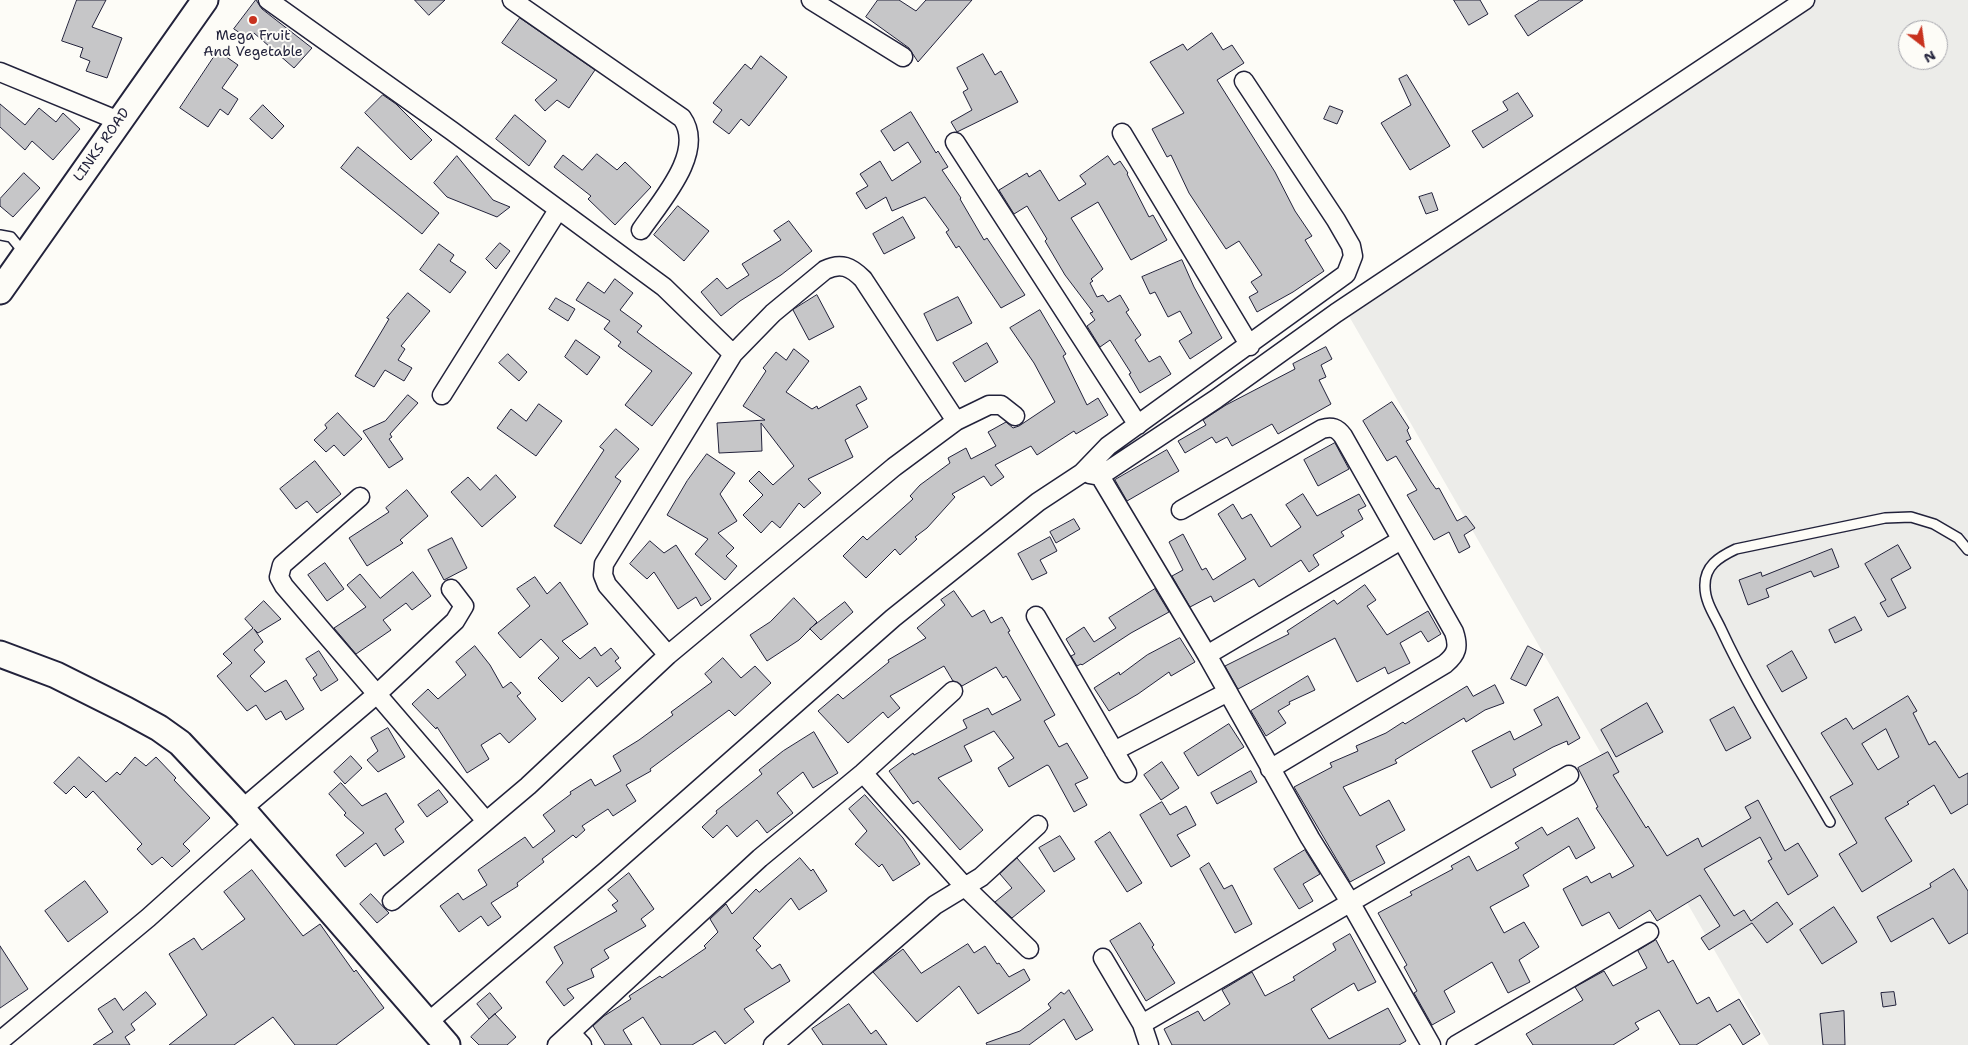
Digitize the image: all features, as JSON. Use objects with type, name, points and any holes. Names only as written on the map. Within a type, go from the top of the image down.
[{"type":"street","name":"LINKS ROAD","points":[[0,291],[205,0]]},
{"type":"street","points":[[268,0],[452,131],[664,287],[733,354]]},
{"type":"street","points":[[512,0],[682,118],[688,126],[689,147],[685,160],[641,230]]},
{"type":"street","points":[[811,0],[902,57]]},
{"type":"street","points":[[1082,473],[1100,476],[1216,399],[1336,313],[1805,0]]},
{"type":"street","points":[[0,72],[119,121]]},
{"type":"street","points":[[427,1023],[608,870],[893,618],[1038,502],[1082,473],[1108,446],[1250,346],[1346,274],[1353,256],[1351,246],[1336,220],[1244,81]]},
{"type":"street","points":[[1122,133],[1250,346]]},
{"type":"street","points":[[955,142],[1138,425]]},
{"type":"street","points":[[442,395],[558,210]]},
{"type":"street","points":[[668,655],[607,585],[603,575],[604,564],[733,354],[773,314],[826,270],[834,266],[846,266],[863,279],[956,421]]},
{"type":"street","points":[[392,901],[528,786],[668,655],[894,467],[956,421],[995,403],[1006,407],[1015,416]]},
{"type":"street","points":[[1181,510],[1329,427],[1338,430],[1454,632],[1458,643],[1454,655],[1445,664],[1270,770]]},
{"type":"street","points":[[1100,476],[1208,655],[1270,770],[1350,902],[1431,1045]]},
{"type":"street","points":[[360,497],[282,565],[279,577],[284,586],[486,821]]},
{"type":"street","points":[[1208,655],[1401,540]]},
{"type":"street","points":[[0,1041],[148,918],[248,816],[459,616],[464,606],[452,589]]},
{"type":"street","points":[[1036,616],[1127,773]]},
{"type":"street","points":[[0,654],[56,675],[159,728],[180,743],[248,816],[446,1045]]},
{"type":"street","points":[[557,1045],[576,1039],[760,858],[862,773],[953,691]]},
{"type":"street","points":[[1114,751],[1228,692]]},
{"type":"street","points":[[862,773],[964,886],[1029,949]]},
{"type":"street","points":[[1142,1024],[1569,775]]},
{"type":"street","points":[[773,1045],[935,905],[981,877],[1038,825]]},
{"type":"street","points":[[1456,1045],[1649,932]]},
{"type":"street","points":[[1103,958],[1142,1024],[1149,1045]]},
{"type":"lane","points":[[0,235],[11,237],[25,254]]},
{"type":"lane","points":[[1830,822],[1729,648],[1707,600],[1704,586],[1708,570],[1719,557],[1736,549],[1885,518],[1911,517],[1934,524],[1958,538],[1968,550]]},
{"type":"shaded area","points":[[1808,0],[1968,0],[1968,1045],[1769,1045],[1346,311]]},
{"type":"building","points":[[77,0],[106,0],[92,27],[122,38],[107,78],[86,71],[90,61],[80,57],[83,48],[62,41]]},
{"type":"building","points":[[256,0],[262,9],[312,48],[294,68],[254,33],[249,39],[234,29]]},
{"type":"building","points":[[415,0],[445,0],[429,15]]},
{"type":"building","points":[[878,0],[899,0],[916,11],[926,0],[972,0],[918,62],[909,48],[866,17]]},
{"type":"building","points":[[1454,0],[1480,0],[1488,14],[1469,25]]},
{"type":"building","points":[[1540,0],[1583,0],[1528,36],[1515,16]]},
{"type":"building","points":[[520,18],[595,70],[569,108],[557,100],[545,111],[535,100],[557,80],[502,43]]},
{"type":"building","points":[[1212,33],[1223,50],[1232,45],[1244,63],[1217,80],[1275,172],[1295,211],[1312,236],[1305,240],[1324,271],[1293,292],[1257,312],[1249,297],[1258,292],[1251,282],[1262,275],[1239,241],[1226,249],[1189,193],[1171,155],[1167,157],[1152,129],[1184,113],[1150,62],[1183,44],[1187,50]]},
{"type":"building","points":[[218,51],[238,65],[222,88],[238,99],[228,115],[220,109],[208,127],[180,108]]},
{"type":"building","points":[[983,54],[995,75],[1001,71],[1018,102],[957,132],[951,122],[972,110],[963,92],[968,89],[957,68]]},
{"type":"building","points":[[761,56],[787,77],[749,126],[741,119],[729,134],[713,122],[722,110],[713,103],[745,64],[751,69]]},
{"type":"building","points":[[1407,75],[1450,146],[1410,170],[1381,123],[1411,105],[1399,79]]},
{"type":"building","points":[[1518,93],[1533,116],[1483,148],[1472,131],[1508,110],[1503,102]]},
{"type":"building","points":[[383,95],[396,104],[432,140],[411,160],[365,113]]},
{"type":"building","points":[[0,104],[25,125],[39,108],[56,122],[63,113],[80,129],[53,160],[32,141],[25,150],[0,127]]},
{"type":"building","points":[[263,105],[284,126],[272,139],[250,119]]},
{"type":"building","points":[[1330,106],[1343,111],[1337,124],[1324,119]]},
{"type":"building","points":[[911,112],[936,153],[938,151],[948,167],[942,170],[961,198],[984,240],[987,238],[1025,295],[1001,308],[959,246],[956,248],[946,232],[949,230],[925,197],[892,211],[886,197],[866,209],[856,193],[868,186],[860,174],[880,161],[892,181],[921,162],[908,142],[894,151],[881,131]]},
{"type":"building","points":[[515,115],[546,141],[529,166],[496,139]]},
{"type":"building","points":[[358,147],[439,213],[422,234],[341,168]]},
{"type":"building","points":[[597,154],[617,170],[625,162],[651,187],[615,225],[588,199],[591,196],[554,167],[563,155],[582,170]]},
{"type":"building","points":[[457,156],[493,200],[510,207],[497,217],[447,197],[434,183]]},
{"type":"building","points":[[1108,156],[1114,165],[1120,161],[1128,173],[1149,217],[1153,215],[1167,240],[1131,260],[1098,202],[1071,218],[1103,269],[1091,279],[1093,281],[1090,283],[1097,297],[1103,295],[1108,302],[1120,295],[1129,310],[1126,312],[1141,335],[1135,340],[1149,362],[1160,356],[1171,374],[1140,393],[1129,374],[1131,373],[1110,340],[1100,347],[1087,326],[1095,320],[1090,313],[1093,312],[1065,275],[1045,241],[1047,239],[1027,206],[1014,214],[999,190],[1027,173],[1029,177],[1040,170],[1059,201],[1086,184],[1080,176]]},
{"type":"building","points":[[24,173],[40,188],[13,217],[0,206],[0,199]]},
{"type":"building","points":[[1432,193],[1438,210],[1426,214],[1419,197]]},
{"type":"building","points":[[678,206],[709,231],[684,261],[654,235]]},
{"type":"building","points":[[903,217],[915,238],[884,254],[873,234]]},
{"type":"building","points":[[789,221],[812,251],[781,275],[740,301],[721,316],[701,292],[717,278],[727,289],[749,275],[742,264],[781,240],[774,231]]},
{"type":"building","points":[[500,243],[510,251],[496,269],[486,259]]},
{"type":"building","points":[[439,244],[454,255],[450,261],[466,272],[450,293],[420,270]]},
{"type":"building","points":[[1182,260],[1194,287],[1222,338],[1190,359],[1179,341],[1192,333],[1180,311],[1168,317],[1155,292],[1150,294],[1142,277]]},
{"type":"building","points":[[615,279],[633,293],[620,310],[642,326],[637,332],[692,373],[652,426],[625,405],[652,371],[618,346],[621,342],[604,329],[610,321],[576,300],[588,282],[604,293]]},
{"type":"building","points":[[408,293],[430,311],[401,346],[405,349],[398,360],[412,368],[404,381],[385,370],[374,387],[355,376],[389,319],[387,318]]},
{"type":"building","points":[[817,295],[834,327],[809,340],[793,310]]},
{"type":"building","points":[[958,297],[972,323],[937,341],[924,314]]},
{"type":"building","points":[[556,298],[575,309],[568,321],[549,309]]},
{"type":"building","points":[[1040,310],[1066,354],[1063,356],[1087,405],[1098,398],[1108,415],[1076,434],[1074,431],[1037,455],[1031,446],[995,465],[1004,477],[991,486],[984,476],[952,494],[955,497],[927,528],[915,537],[917,539],[900,555],[895,549],[866,578],[843,556],[863,536],[867,540],[913,499],[910,496],[920,485],[950,463],[948,458],[966,448],[971,459],[996,446],[988,432],[1006,422],[1013,428],[1019,426],[1055,402],[1034,363],[1010,328]]},
{"type":"building","points":[[576,340],[600,357],[587,375],[565,357]]},
{"type":"building","points":[[987,343],[998,362],[965,382],[953,363]]},
{"type":"building","points":[[1326,347],[1332,359],[1321,365],[1326,377],[1319,380],[1331,404],[1278,434],[1272,424],[1232,446],[1227,437],[1216,443],[1212,437],[1185,453],[1178,441],[1206,425],[1203,420],[1226,405],[1295,369],[1293,364]]},
{"type":"building","points":[[794,349],[809,361],[786,392],[812,409],[817,406],[818,409],[860,386],[867,399],[856,405],[868,427],[845,440],[853,457],[808,479],[821,493],[804,508],[799,503],[780,528],[772,521],[761,533],[743,515],[763,495],[749,481],[759,471],[773,485],[794,466],[761,423],[762,451],[719,453],[717,423],[765,420],[743,406],[766,371],[763,368],[776,352],[786,360]]},
{"type":"building","points":[[508,354],[527,372],[519,381],[499,363]]},
{"type":"building","points":[[408,395],[418,403],[390,434],[392,437],[389,439],[403,459],[389,468],[363,431],[385,421]]},
{"type":"building","points":[[1392,402],[1409,428],[1407,430],[1411,439],[1406,441],[1431,482],[1436,489],[1439,488],[1457,521],[1466,516],[1475,528],[1464,535],[1470,547],[1459,553],[1449,532],[1434,540],[1407,495],[1417,490],[1396,456],[1387,461],[1363,421]]},
{"type":"building","points":[[539,404],[562,421],[536,456],[497,428],[511,409],[526,421]]},
{"type":"building","points":[[338,413],[362,439],[344,456],[334,445],[326,452],[314,440],[327,428],[325,425]]},
{"type":"building","points":[[616,429],[639,449],[615,477],[621,481],[581,544],[554,526],[604,450],[600,447]]},
{"type":"building","points":[[1335,443],[1349,469],[1318,486],[1304,460]]},
{"type":"building","points":[[1167,450],[1179,471],[1127,501],[1115,480]]},
{"type":"building","points":[[707,454],[735,473],[720,494],[737,521],[718,533],[734,548],[726,556],[737,566],[725,580],[695,554],[708,539],[667,515],[687,481]]},
{"type":"building","points":[[315,461],[341,494],[317,513],[307,501],[296,509],[280,489]]},
{"type":"building","points":[[496,475],[516,497],[482,527],[451,492],[468,477],[480,490]]},
{"type":"building","points":[[407,490],[428,516],[400,540],[403,543],[367,566],[349,538],[389,512],[386,508]]},
{"type":"building","points":[[1303,494],[1317,516],[1359,494],[1366,506],[1358,510],[1363,519],[1341,532],[1344,536],[1313,555],[1319,565],[1309,572],[1301,560],[1259,587],[1254,579],[1214,602],[1211,596],[1190,607],[1172,576],[1183,570],[1169,542],[1183,534],[1202,570],[1206,568],[1213,580],[1246,559],[1218,514],[1233,504],[1242,519],[1251,514],[1271,547],[1301,527],[1286,505]]},
{"type":"building","points":[[1074,519],[1080,529],[1056,543],[1050,532]]},
{"type":"building","points":[[1050,537],[1057,551],[1040,560],[1047,573],[1032,580],[1018,554]]},
{"type":"building","points":[[452,538],[467,568],[444,580],[428,550]]},
{"type":"building","points":[[650,541],[664,553],[676,545],[711,599],[701,606],[696,597],[678,609],[654,572],[647,579],[630,564]]},
{"type":"building","points":[[1898,545],[1911,568],[1891,579],[1906,608],[1888,617],[1880,603],[1886,600],[1865,564]]},
{"type":"building","points":[[1832,549],[1839,567],[1814,577],[1811,571],[1766,589],[1769,597],[1748,605],[1739,580],[1761,572],[1762,576]]},
{"type":"building","points":[[325,563],[344,589],[327,601],[308,575]]},
{"type":"building","points":[[413,572],[431,596],[412,610],[406,603],[383,620],[391,630],[356,654],[334,628],[366,607],[347,585],[360,574],[380,598]]},
{"type":"building","points":[[535,577],[547,594],[560,582],[588,624],[562,641],[580,659],[595,647],[601,656],[611,648],[619,658],[615,661],[621,668],[597,687],[589,677],[562,702],[538,678],[559,658],[541,639],[520,658],[498,633],[530,606],[517,589]]},
{"type":"building","points":[[1365,585],[1376,600],[1367,606],[1387,635],[1428,611],[1441,634],[1428,642],[1421,631],[1400,643],[1410,663],[1388,674],[1385,667],[1357,682],[1335,638],[1238,689],[1225,666],[1289,634],[1287,631],[1334,600],[1337,604]]},
{"type":"building","points":[[1155,589],[1169,612],[1131,633],[1082,665],[1077,666],[1071,656],[1075,654],[1066,639],[1084,627],[1094,642],[1116,628],[1109,618]]},
{"type":"building","points":[[954,591],[972,617],[984,610],[991,623],[1002,617],[1010,631],[1008,632],[1055,715],[1044,721],[1059,747],[1067,743],[1088,778],[1075,784],[1087,805],[1074,812],[1047,765],[1009,787],[998,768],[1014,758],[994,731],[964,746],[972,761],[938,778],[983,830],[960,850],[918,801],[913,804],[889,771],[913,753],[914,755],[967,728],[963,720],[988,708],[992,715],[1021,700],[1006,676],[1003,678],[996,667],[962,686],[953,681],[944,666],[890,696],[900,708],[888,718],[883,712],[848,743],[818,711],[838,694],[843,699],[889,662],[888,660],[926,638],[917,628],[945,605],[941,600]]},
{"type":"building","points":[[794,598],[817,622],[799,640],[767,661],[750,635],[770,622]]},
{"type":"building","points":[[264,601],[281,619],[258,633],[254,629],[263,642],[254,650],[265,662],[250,676],[265,692],[286,680],[304,709],[286,720],[281,711],[266,720],[256,705],[247,711],[217,676],[232,663],[223,654],[253,628],[245,619]]},
{"type":"building","points":[[845,602],[853,612],[821,640],[810,629]]},
{"type":"building","points":[[1855,617],[1862,630],[1835,643],[1829,630]]},
{"type":"building","points":[[1180,638],[1195,662],[1171,676],[1169,672],[1138,694],[1109,711],[1094,688],[1119,672],[1120,675],[1147,655]]},
{"type":"building","points":[[475,646],[490,665],[503,688],[511,682],[521,693],[517,696],[536,719],[509,743],[500,733],[481,745],[489,759],[467,773],[437,727],[436,729],[412,704],[428,689],[438,699],[466,675],[456,662]]},
{"type":"building","points":[[1528,646],[1543,654],[1526,686],[1511,679]]},
{"type":"building","points":[[319,651],[338,680],[321,691],[313,678],[317,675],[306,659]]},
{"type":"building","points":[[1792,651],[1807,678],[1782,692],[1767,666]]},
{"type":"building","points":[[723,658],[741,678],[755,666],[771,683],[735,716],[729,710],[650,769],[651,771],[626,785],[636,801],[613,816],[608,809],[582,826],[585,830],[576,838],[573,835],[542,859],[544,862],[517,883],[518,886],[491,903],[501,917],[488,926],[481,916],[459,932],[440,906],[458,893],[463,900],[487,885],[478,870],[525,837],[533,848],[555,831],[543,815],[571,794],[570,792],[591,779],[595,786],[621,771],[613,756],[673,715],[671,712],[712,682],[705,674]]},
{"type":"building","points":[[1308,676],[1315,690],[1289,702],[1290,704],[1278,711],[1286,723],[1266,736],[1251,711]]},
{"type":"building","points":[[1495,685],[1504,703],[1485,710],[1466,722],[1464,718],[1395,760],[1397,763],[1343,787],[1360,816],[1389,800],[1405,830],[1376,846],[1385,863],[1350,882],[1294,787],[1332,767],[1330,763],[1358,751],[1356,746],[1386,733],[1403,722],[1405,724],[1467,686],[1473,696]]},
{"type":"building","points":[[1908,696],[1917,711],[1913,713],[1929,745],[1935,741],[1959,778],[1968,773],[1968,804],[1951,814],[1934,785],[1907,802],[1909,804],[1885,818],[1912,861],[1862,892],[1839,854],[1857,843],[1830,797],[1853,784],[1821,733],[1846,718],[1853,729]],"holes":[[[1886,729],[1899,757],[1878,770],[1862,744]]]},
{"type":"building","points":[[1558,697],[1580,738],[1568,745],[1567,741],[1553,747],[1513,769],[1516,775],[1491,788],[1472,751],[1510,731],[1514,740],[1542,725],[1534,710]]},
{"type":"building","points":[[1647,703],[1663,732],[1616,757],[1601,730]]},
{"type":"building","points":[[1734,707],[1751,738],[1726,751],[1710,720]]},
{"type":"building","points":[[1229,724],[1244,747],[1198,776],[1184,753]]},
{"type":"building","points":[[388,728],[405,757],[378,772],[367,760],[378,751],[371,738]]},
{"type":"building","points":[[814,732],[838,773],[813,788],[803,772],[777,793],[793,813],[767,833],[757,820],[737,837],[727,825],[713,838],[702,827],[717,813],[716,811],[762,774],[759,770],[783,751]]},
{"type":"building","points":[[1608,752],[1619,772],[1613,775],[1646,828],[1648,826],[1667,856],[1698,838],[1702,847],[1751,818],[1745,807],[1758,800],[1785,851],[1798,843],[1818,876],[1788,895],[1768,861],[1772,859],[1760,837],[1704,869],[1734,916],[1744,910],[1751,921],[1777,902],[1793,924],[1767,943],[1752,923],[1709,950],[1701,938],[1720,926],[1700,895],[1657,921],[1650,910],[1619,929],[1609,912],[1582,926],[1563,889],[1587,876],[1591,883],[1610,873],[1612,878],[1634,866],[1596,808],[1598,807],[1578,768]]},
{"type":"building","points":[[351,756],[362,768],[345,784],[334,772]]},
{"type":"building","points":[[79,757],[106,782],[117,772],[120,775],[135,757],[146,766],[156,757],[176,778],[174,780],[210,818],[183,844],[190,851],[172,867],[162,857],[152,865],[137,849],[142,844],[93,791],[86,798],[74,786],[66,794],[54,783]]},
{"type":"building","points":[[1162,762],[1179,788],[1161,800],[1144,775]]},
{"type":"building","points":[[1251,771],[1257,782],[1217,804],[1211,793]]},
{"type":"building","points":[[341,783],[362,806],[386,793],[404,822],[395,829],[404,842],[384,856],[376,843],[345,867],[336,855],[364,833],[344,815],[346,813],[329,794]]},
{"type":"building","points":[[439,790],[448,802],[427,817],[418,805]]},
{"type":"building","points":[[865,795],[903,838],[920,864],[893,881],[882,864],[879,867],[855,844],[867,831],[849,809]]},
{"type":"building","points":[[1162,802],[1170,815],[1186,806],[1196,825],[1177,835],[1190,856],[1171,867],[1140,815]]},
{"type":"building","points":[[1578,818],[1595,848],[1576,859],[1569,846],[1523,875],[1529,886],[1490,907],[1504,933],[1524,922],[1539,947],[1519,960],[1530,982],[1508,993],[1492,962],[1444,991],[1455,1012],[1432,1025],[1414,993],[1417,991],[1404,967],[1407,965],[1378,913],[1412,895],[1410,892],[1453,869],[1451,866],[1469,856],[1477,871],[1519,848],[1515,843],[1542,827],[1547,835]]},
{"type":"building","points":[[1110,832],[1142,883],[1127,892],[1095,842]]},
{"type":"building","points":[[1060,836],[1075,859],[1054,872],[1039,848]]},
{"type":"building","points":[[1305,850],[1320,874],[1303,884],[1313,901],[1299,909],[1274,869]]},
{"type":"building","points":[[800,858],[811,871],[813,869],[827,891],[799,910],[791,898],[753,938],[761,946],[756,950],[772,969],[780,964],[790,981],[744,1009],[754,1022],[725,1044],[715,1031],[692,1045],[661,1045],[643,1017],[623,1030],[632,1045],[605,1045],[593,1026],[604,1016],[631,999],[629,996],[660,976],[662,978],[706,948],[704,946],[718,932],[710,919],[726,904],[732,914],[756,889],[759,892]]},
{"type":"building","points":[[1017,858],[1045,891],[1012,918],[995,902],[1012,888],[1000,874]]},
{"type":"building","points":[[1209,863],[1224,889],[1232,885],[1252,924],[1235,933],[1200,869]]},
{"type":"building","points":[[1954,869],[1968,891],[1968,933],[1949,944],[1933,918],[1891,942],[1877,917],[1931,887],[1930,884]]},
{"type":"building","points":[[252,870],[303,936],[320,924],[354,972],[356,970],[384,1008],[336,1045],[295,1045],[273,1017],[234,1045],[169,1045],[207,1015],[169,954],[194,938],[202,950],[245,919],[224,892]]},
{"type":"building","points":[[629,873],[654,909],[641,919],[646,926],[604,950],[609,958],[591,969],[594,977],[567,989],[574,998],[564,1006],[546,982],[563,963],[554,947],[617,911],[612,905],[618,901],[608,890]]},
{"type":"building","points":[[85,881],[108,912],[68,942],[45,911]]},
{"type":"building","points":[[371,894],[389,913],[377,923],[360,904]]},
{"type":"building","points":[[1834,907],[1857,942],[1822,964],[1800,930]]},
{"type":"building","points":[[1140,923],[1154,945],[1152,947],[1175,983],[1146,1001],[1110,941]]},
{"type":"building","points":[[1350,934],[1376,982],[1358,991],[1354,983],[1311,1009],[1329,1039],[1388,1008],[1406,1041],[1399,1045],[1172,1045],[1164,1029],[1198,1011],[1204,1021],[1230,1004],[1222,990],[1252,972],[1265,996],[1295,980],[1293,977],[1336,950],[1333,944]]},
{"type":"building","points":[[1656,940],[1668,963],[1673,960],[1697,1004],[1709,997],[1717,1012],[1739,999],[1760,1034],[1743,1045],[1730,1024],[1696,1045],[1680,1045],[1659,1010],[1635,1023],[1639,1029],[1613,1045],[1533,1045],[1526,1034],[1583,1000],[1575,987],[1604,971],[1613,986],[1647,968],[1638,951]]},
{"type":"building","points":[[968,944],[974,953],[985,946],[997,964],[999,963],[1009,977],[1024,969],[1030,980],[978,1014],[959,986],[917,1022],[873,972],[903,949],[921,973]]},
{"type":"building","points":[[0,946],[28,989],[0,1008]]},
{"type":"building","points":[[1069,990],[1093,1030],[1076,1040],[1064,1019],[1029,1045],[987,1045],[986,1043],[1020,1031],[1051,1008],[1048,1004],[1061,992],[1064,994]]},
{"type":"building","points":[[146,992],[156,1004],[131,1024],[135,1030],[125,1037],[130,1045],[93,1045],[113,1032],[98,1009],[115,998],[123,1010]]},
{"type":"building","points":[[1894,992],[1896,1005],[1883,1007],[1881,993]]},
{"type":"building","points":[[490,993],[502,1008],[489,1019],[477,1004]]},
{"type":"building","points":[[849,1004],[871,1034],[876,1030],[887,1045],[823,1045],[812,1029]]},
{"type":"building","points":[[1844,1011],[1845,1045],[1823,1045],[1820,1014]]},
{"type":"building","points":[[495,1014],[516,1037],[507,1045],[479,1045],[471,1037]]},
{"type":"place","name":"Mega Fruit And Vegetable","points":[[253,20]]}]
